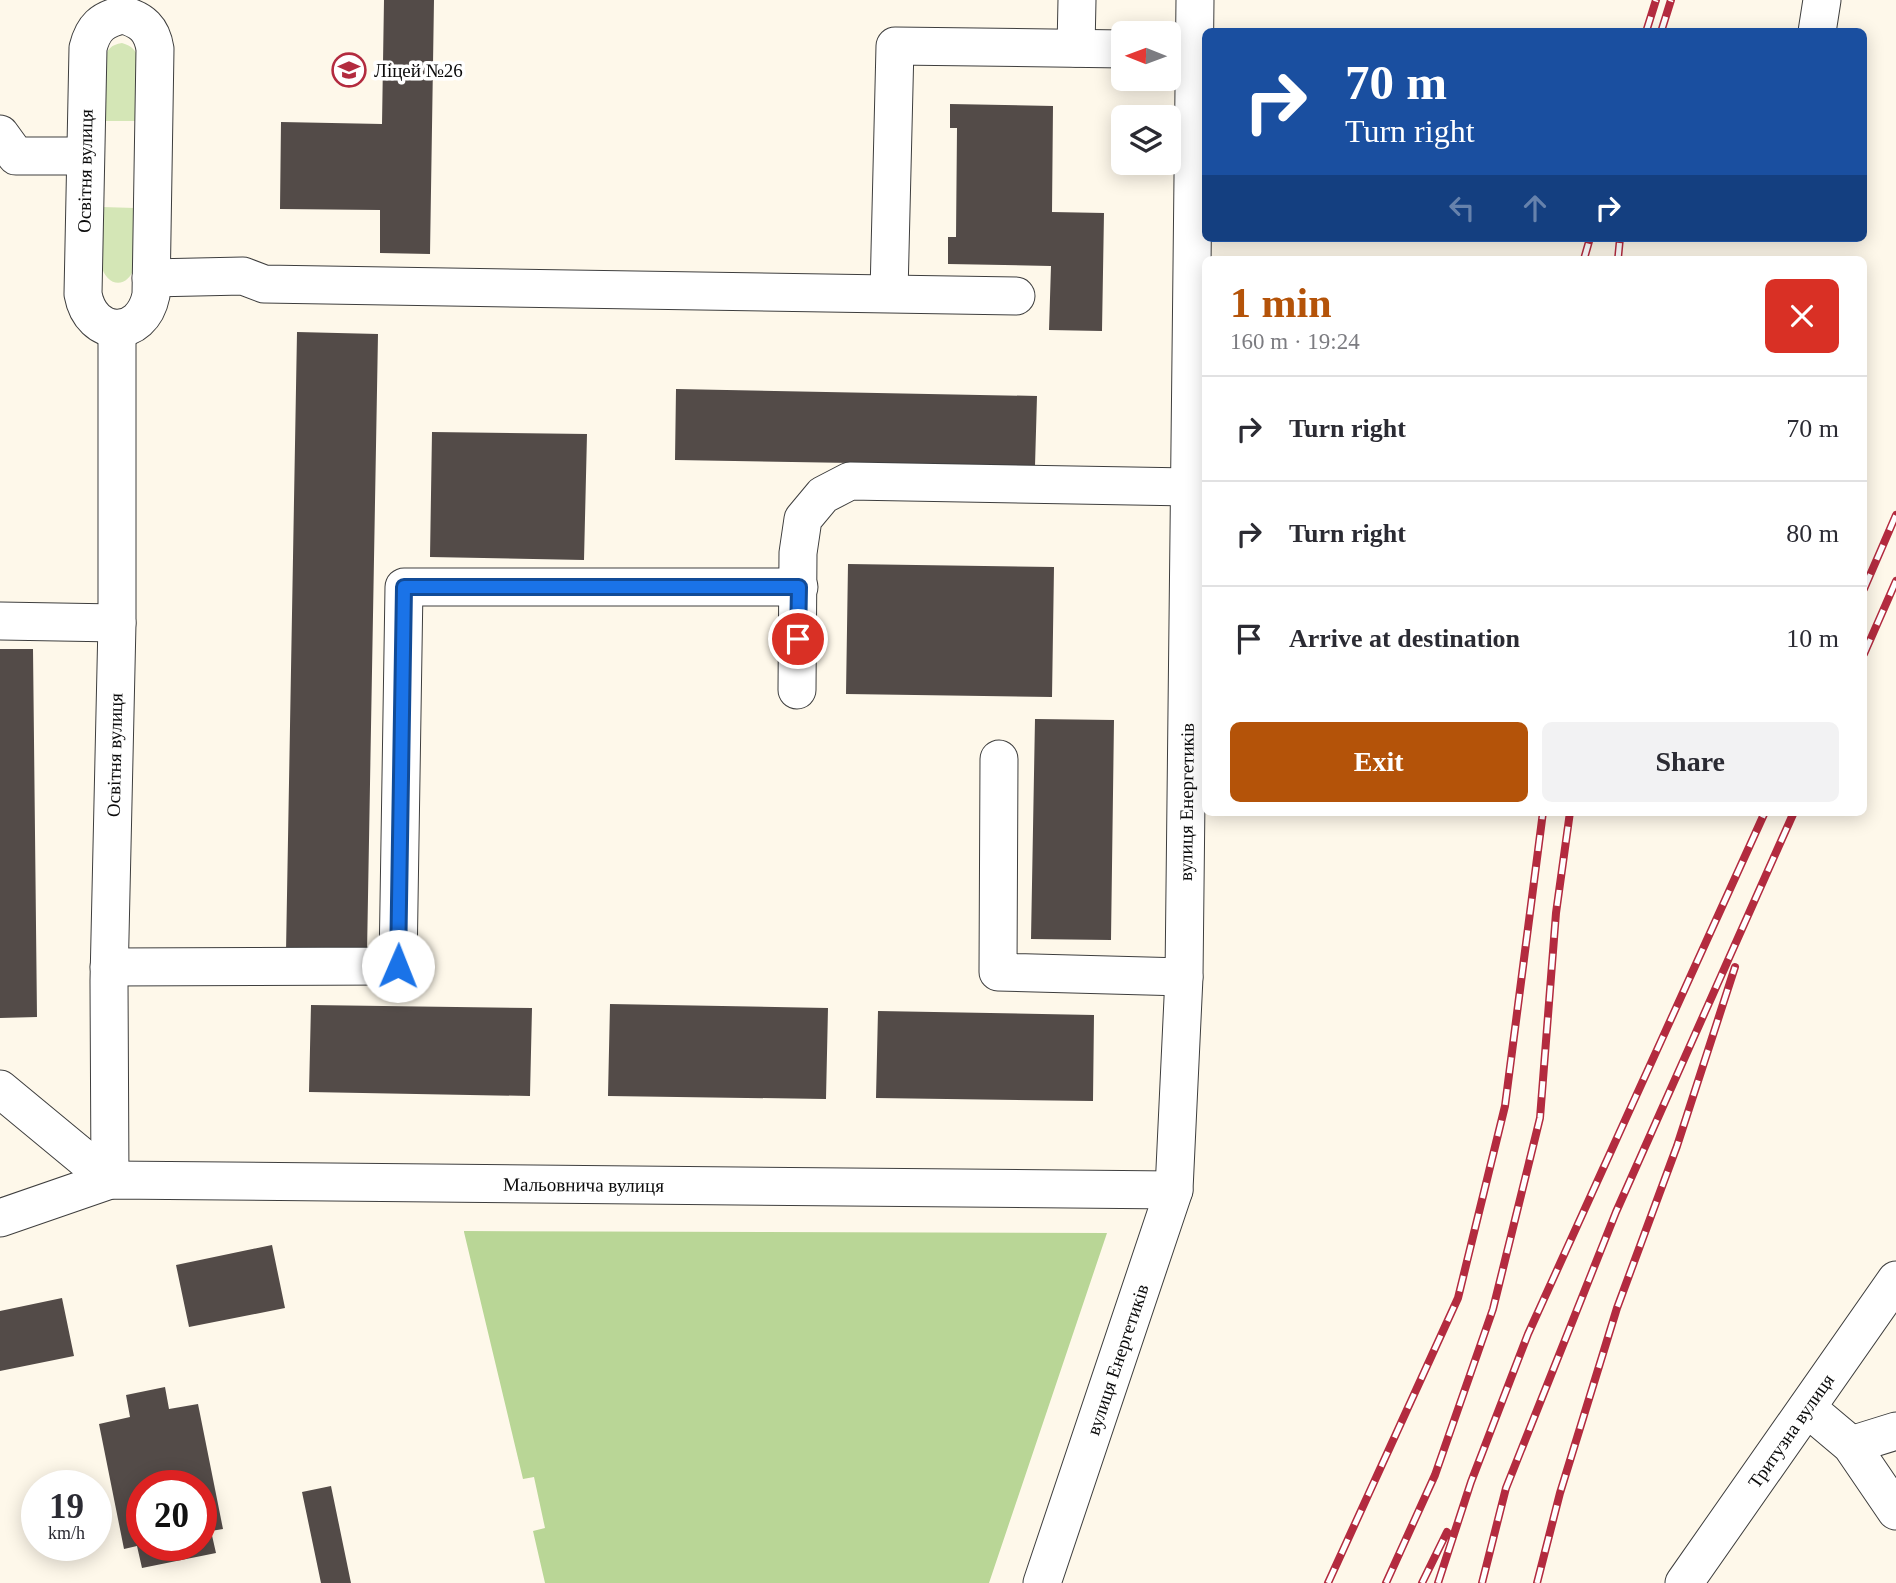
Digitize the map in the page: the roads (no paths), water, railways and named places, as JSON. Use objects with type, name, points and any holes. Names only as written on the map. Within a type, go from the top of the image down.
[{"type":"street","points":[[1076,48],[1077,0]]},
{"type":"street","name":"вулиця Енергетиків","points":[[1042,1583],[1174,1190],[1184,978],[1190,487],[1200,170],[1182,49],[1195,0]]},
{"type":"street","points":[[1818,28],[1822,0]]},
{"type":"street","name":"Освітня вулиця","points":[[124,8],[146,26],[153,37],[156,50],[152,278],[149,308],[141,319],[130,326],[117,329],[104,326],[93,318],[86,307],[83,294],[85,156],[88,48],[91,36],[98,25],[124,8]]},
{"type":"street","points":[[889,293],[895,46],[1111,49]]},
{"type":"street","points":[[5,156],[85,156]]},
{"type":"street","points":[[152,278],[243,276],[264,284],[1016,296]]},
{"type":"street","name":"Освітня вулиця","points":[[110,1180],[109,967],[117,623],[117,329]]},
{"type":"street","points":[[797,690],[798,553],[803,519],[823,495],[850,481],[1190,487]]},
{"type":"street","points":[[109,967],[398,966],[404,587],[799,587]]},
{"type":"street","points":[[0,621],[117,623]]},
{"type":"street","points":[[999,759],[998,972],[1184,978]]},
{"type":"street","points":[[0,1089],[110,1180]]},
{"type":"street","name":"Мальовнича вулиця","points":[[0,1218],[110,1180],[1174,1190]]},
{"type":"street","name":"Тритузна вулиця","points":[[1684,1583],[1896,1280]]},
{"type":"street","points":[[1807,1408],[1851,1445],[1896,1511]]},
{"type":"street","points":[[1851,1445],[1896,1432]]},
{"type":"railway","points":[[1647,28],[1656,0]]},
{"type":"railway","points":[[1662,28],[1671,0]]},
{"type":"railway","points":[[1585,256],[1589,242]]},
{"type":"railway","points":[[1618,256],[1620,242]]},
{"type":"railway","points":[[1867,582],[1896,515]]},
{"type":"railway","points":[[1867,647],[1896,581]]},
{"type":"railway","points":[[1328,1583],[1458,1298],[1505,1106],[1542,816]]},
{"type":"railway","points":[[1386,1583],[1435,1475],[1493,1309],[1540,1118],[1556,913],[1569,816]]},
{"type":"railway","points":[[1438,1583],[1471,1482],[1528,1334],[1763,816]]},
{"type":"railway","points":[[1482,1583],[1506,1488],[1616,1212],[1792,816]]},
{"type":"railway","points":[[1537,1583],[1560,1493],[1617,1308],[1677,1146],[1735,967]]},
{"type":"railway","points":[[1422,1583],[1447,1532]]},
{"type":"place","name":"Ліцей №26","points":[[349,70]]}]
